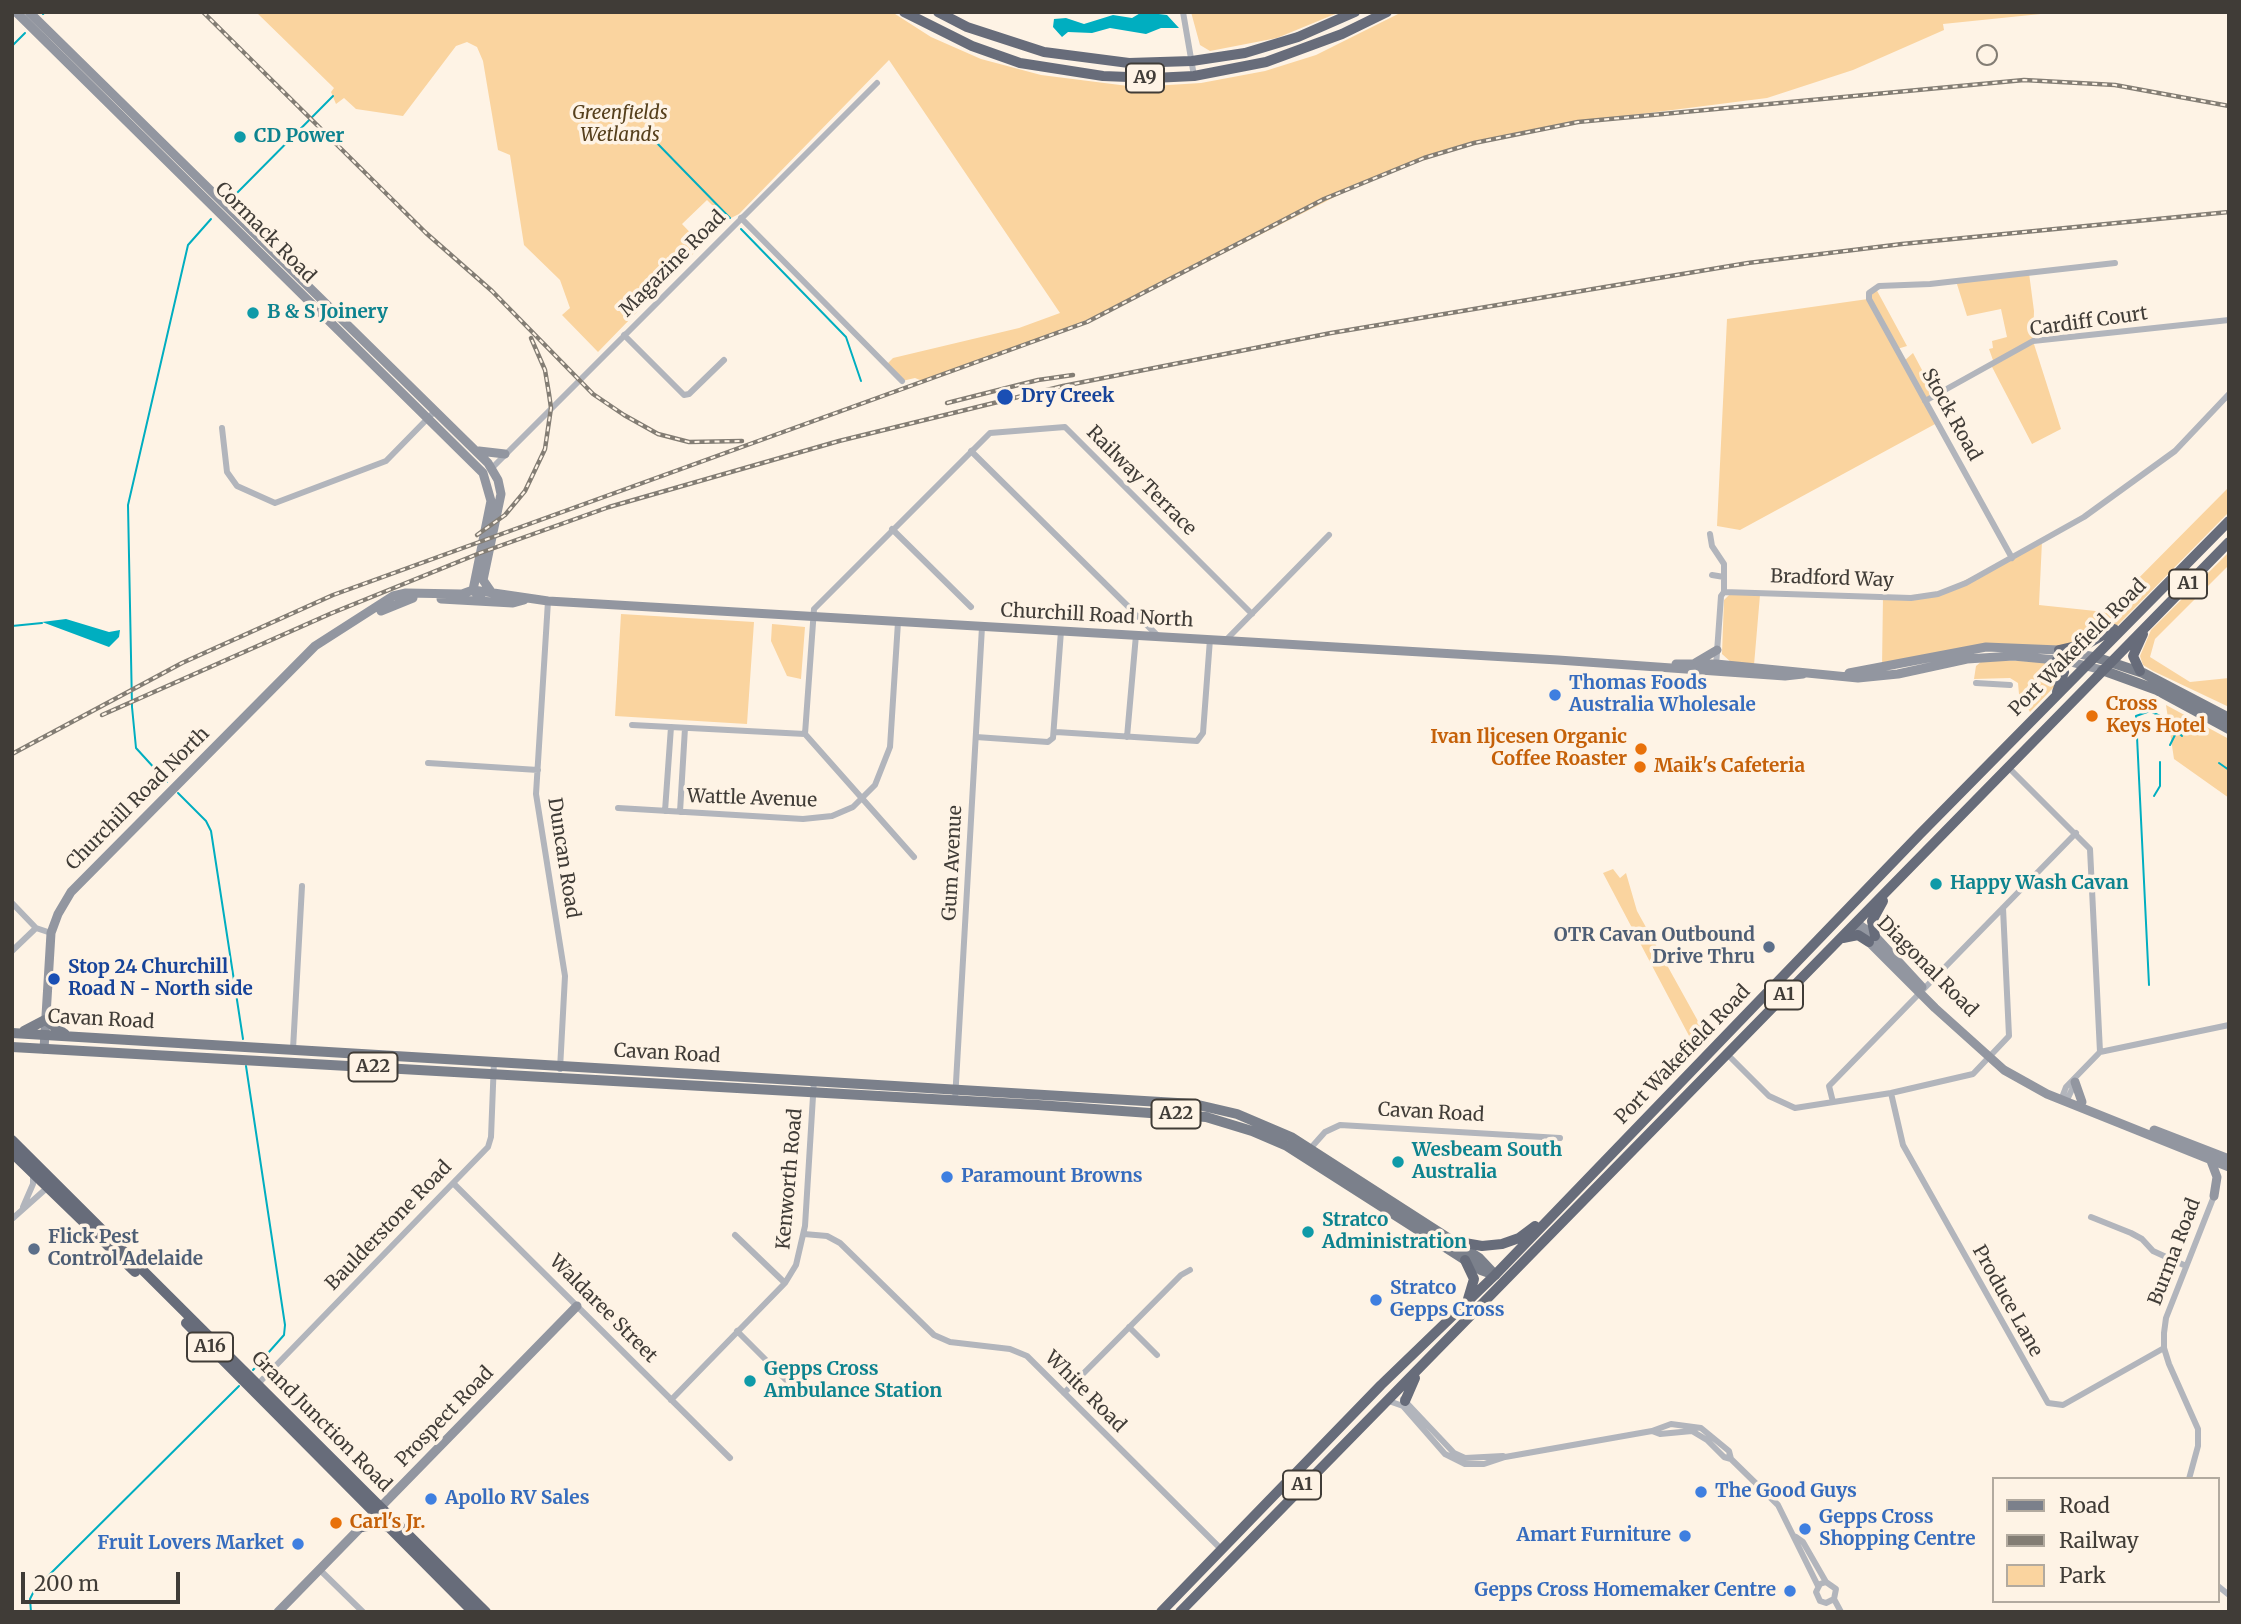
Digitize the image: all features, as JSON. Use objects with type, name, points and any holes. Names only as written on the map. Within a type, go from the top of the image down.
[{"type":"highway","name":"A9","points":[[904,12],[972,46],[1048,69],[1115,76],[1194,76],[1266,62],[1342,34],[1387,12]]},
{"type":"highway","name":"A9","points":[[938,12],[967,27],[1044,52],[1129,63],[1192,61],[1245,53],[1298,37],[1356,12]]},
{"type":"highway","name":"Port Wakefield Road","points":[[1161,1612],[1353,1414],[1495,1275],[1939,814],[2229,521]]},
{"type":"highway","name":"Port Wakefield Road","points":[[1180,1612],[1463,1324],[1529,1253],[2229,542]]},
{"type":"highway","points":[[2054,698],[2064,672],[2058,655],[2104,637],[2150,600]]},
{"type":"highway","points":[[2140,671],[2133,656],[2147,625]]},
{"type":"highway","points":[[1984,768],[2002,763],[2007,766]]},
{"type":"highway","points":[[1939,814],[1947,821],[1962,812]]},
{"type":"highway","points":[[1842,938],[1858,935],[1872,939],[1875,915],[1903,873]]},
{"type":"highway","points":[[1783,978],[1821,948],[1842,926],[1856,923],[1856,914],[1876,881]]},
{"type":"highway","points":[[1638,1127],[1661,1114],[1664,1116]]},
{"type":"highway","name":"Grand Junction Road","points":[[12,1140],[51,1184],[480,1611]]},
{"type":"highway","name":"Grand Junction Road","points":[[12,1153],[51,1184]]},
{"type":"highway","points":[[1453,1241],[1482,1246],[1510,1242],[1528,1232],[1579,1189]]},
{"type":"highway","points":[[1463,1324],[1495,1275],[1529,1253]]},
{"type":"highway","points":[[1465,1260],[1474,1279],[1467,1301]]},
{"type":"highway","points":[[1405,1401],[1410,1383],[1424,1364]]},
{"type":"highway","points":[[1353,1414],[1362,1411],[1386,1390],[1394,1392]]},
{"type":"highway","name":"Grand Junction Road","points":[[379,1509],[393,1530],[480,1611]]},
{"type":"highway","points":[[362,1527],[379,1524],[393,1530]]},
{"type":"highway","points":[[1219,1570],[1220,1549],[1231,1550],[1246,1542]]},
{"type":"main road","points":[[2091,660],[2112,660],[2140,671],[2229,718]]},
{"type":"main road","points":[[2102,670],[2157,690],[2229,728]]},
{"type":"main road","points":[[2178,690],[2200,696],[2229,712]]},
{"type":"main road","points":[[14,1033],[45,1020],[68,1035]]},
{"type":"main road","name":"Cavan Road","points":[[14,1033],[1131,1098],[1194,1104],[1237,1114],[1275,1129],[1465,1260],[1495,1275]]},
{"type":"main road","name":"Cavan Road","points":[[12,1047],[1038,1105],[1219,1120],[1307,1153],[1453,1241],[1487,1265],[1495,1275]]},
{"type":"main road","points":[[1038,1105],[1054,1094]]},
{"type":"main road","points":[[1131,1098],[1131,1111]]},
{"type":"street","name":"Cormack Road","points":[[16,12],[431,415],[474,449],[492,468]]},
{"type":"street","name":"Cormack Road","points":[[29,12],[431,415],[487,482],[491,503]]},
{"type":"street","points":[[1183,12],[1194,76]]},
{"type":"street","name":"Magazine Road","points":[[492,468],[877,83]]},
{"type":"street","points":[[741,218],[902,381]]},
{"type":"street","name":"Stock Road","points":[[2012,558],[1869,299],[1873,288],[2115,263]]},
{"type":"street","name":"Cardiff Court","points":[[1925,401],[2033,341],[2229,320]]},
{"type":"street","points":[[624,335],[684,395],[689,394],[724,359]]},
{"type":"street","name":"Bradford Way","points":[[1724,592],[1911,598],[1938,594],[2012,558],[2084,517],[2175,451],[2229,394]]},
{"type":"street","points":[[222,428],[227,472],[237,486],[275,503],[386,461],[431,415]]},
{"type":"street","name":"Railway Terrace","points":[[812,616],[821,599],[990,433],[1065,427],[1252,614]]},
{"type":"street","points":[[474,449],[488,454],[505,454]]},
{"type":"street","points":[[971,451],[1157,636]]},
{"type":"street","points":[[472,462],[492,468]]},
{"type":"street","points":[[483,601],[473,590],[491,503],[492,468]]},
{"type":"street","points":[[492,468],[501,494],[483,580],[492,593]]},
{"type":"street","points":[[892,529],[971,607]]},
{"type":"street","points":[[1710,534],[1712,546],[1722,558],[1724,577],[1716,668]]},
{"type":"street","points":[[1226,640],[1329,535]]},
{"type":"street","points":[[1712,575],[1724,577]]},
{"type":"street","points":[[454,594],[474,578]]},
{"type":"street","name":"Churchill Road North","points":[[44,1049],[51,933],[71,892],[315,646],[398,594],[454,594],[473,590],[548,601],[1668,667],[1693,664],[1716,668],[1874,678],[1967,659],[2058,655]]},
{"type":"street","name":"Churchill Road North","points":[[351,624],[409,598],[513,603],[525,599]]},
{"type":"street","name":"Duncan Road","points":[[548,601],[536,794],[565,976],[559,1078]]},
{"type":"street","points":[[812,616],[805,734],[914,857]]},
{"type":"street","points":[[863,800],[882,774],[890,747],[898,622]]},
{"type":"street","name":"Gum Avenue","points":[[955,1100],[982,627]]},
{"type":"street","points":[[975,737],[1048,742],[1056,732],[1061,631]]},
{"type":"street","points":[[1127,737],[1136,635]]},
{"type":"street","points":[[1056,732],[1197,741],[1203,733],[1210,639]]},
{"type":"street","name":"Churchill Road North","points":[[1833,676],[1971,649],[2003,646],[2091,660],[2102,670]]},
{"type":"street","points":[[1967,659],[1971,649]]},
{"type":"street","points":[[1693,664],[1717,650]]},
{"type":"street","name":"Churchill Road North","points":[[1668,667],[1676,670],[1716,668]]},
{"type":"street","points":[[1976,683],[2010,684]]},
{"type":"street","points":[[632,725],[805,734]]},
{"type":"street","points":[[665,811],[671,727]]},
{"type":"street","points":[[680,812],[685,728]]},
{"type":"street","points":[[428,763],[538,770]]},
{"type":"street","points":[[2007,766],[2090,849],[2100,1052]]},
{"type":"street","name":"Wattle Avenue","points":[[618,808],[819,819],[853,807],[863,800]]},
{"type":"street","points":[[1833,1102],[1829,1086],[2076,833]]},
{"type":"street","points":[[293,1049],[302,886]]},
{"type":"street","points":[[12,904],[36,928],[51,933]]},
{"type":"street","points":[[1726,1053],[1769,1096],[1795,1108],[1891,1093],[1973,1074],[2009,1036],[2003,908]]},
{"type":"street","name":"Diagonal Road","points":[[1856,923],[1991,1057],[2020,1080],[2214,1158],[2229,1159]]},
{"type":"street","points":[[12,951],[36,928]]},
{"type":"street","points":[[2065,1098],[2076,1079],[2100,1052],[2229,1025]]},
{"type":"street","name":"Baulderstone Road","points":[[255,1387],[489,1143],[494,1061]]},
{"type":"street","points":[[2076,1079],[2082,1102]]},
{"type":"street","name":"Kenworth Road","points":[[671,1400],[785,1283],[800,1255],[804,1234],[814,1080]]},
{"type":"street","name":"Produce Lane","points":[[1891,1093],[1903,1145],[2048,1403],[2063,1405],[2164,1348]]},
{"type":"street","name":"Diagonal Road","points":[[2065,1098],[2082,1102],[2214,1158]]},
{"type":"street","name":"Cavan Road","points":[[1307,1153],[1325,1132],[1340,1125],[1560,1138]]},
{"type":"street","points":[[2214,1158],[2228,1167],[2214,1196]]},
{"type":"street","points":[[2214,1158],[2217,1177],[2214,1196]]},
{"type":"street","points":[[22,1209],[33,1184],[32,1171]]},
{"type":"street","name":"Waldaree Street","points":[[453,1182],[730,1458]]},
{"type":"street","points":[[12,1219],[51,1184]]},
{"type":"street","name":"Burma Road","points":[[2190,1477],[2198,1446],[2198,1429],[2164,1348],[2166,1318],[2214,1196]]},
{"type":"street","points":[[2091,1217],[2131,1233],[2142,1239],[2153,1251],[2186,1266]]},
{"type":"street","name":"White Road","points":[[804,1234],[827,1236],[839,1242],[934,1335],[950,1342],[1017,1352],[1027,1356],[1220,1549]]},
{"type":"street","points":[[735,1235],[785,1283]]},
{"type":"street","points":[[1064,1393],[1181,1275],[1190,1270]]},
{"type":"street","name":"Prospect Road","points":[[278,1612],[577,1306]]},
{"type":"street","points":[[1129,1327],[1157,1354]]},
{"type":"street","points":[[737,1331],[790,1384]]},
{"type":"street","points":[[1394,1392],[1454,1453],[1465,1458],[1505,1457]]},
{"type":"street","points":[[1386,1400],[1402,1406],[1453,1460],[1465,1464],[1484,1464],[1505,1457],[1652,1431],[1660,1434],[1686,1430],[1699,1433],[1724,1457],[1731,1459],[1778,1506],[1826,1582],[1836,1589],[1834,1599],[1841,1612]]},
{"type":"street","points":[[1796,1537],[1796,1546],[1818,1586],[1817,1598],[1826,1603],[1832,1612]]},
{"type":"street","points":[[320,1570],[363,1612]]},
{"type":"street","points":[[1818,1586],[1826,1582]]},
{"type":"street","points":[[1826,1603],[1834,1599]]},
{"type":"green space","name":"Greenfields Wetlands","points":[[256,12],[892,12],[931,37],[981,59],[1041,75],[1136,87],[1201,83],[1265,71],[1316,55],[1402,12],[2060,12],[1943,24],[1944,30],[1853,70],[1767,98],[1578,122],[1479,141],[1372,178],[1124,304],[1027,345],[925,382],[915,378],[902,381],[886,365],[893,358],[1019,328],[1060,313],[889,60],[739,214],[727,220],[707,200],[682,224],[702,245],[598,352],[562,315],[570,308],[560,280],[524,245],[510,155],[498,150],[483,61],[477,47],[467,42],[456,46],[403,116],[356,109],[344,98],[336,104],[331,92],[334,88]]},
{"type":"green space","points":[[1191,12],[1340,12],[1277,38],[1210,51],[1200,45]]},
{"type":"green space","points":[[2029,273],[2034,311],[2033,341],[2061,429],[2032,444],[1991,365],[1994,363],[1989,349],[1993,348],[1992,341],[2007,337],[2001,309],[1967,316],[1956,281]]},
{"type":"green space","points":[[1875,287],[1907,346],[1897,349],[1904,361],[1913,353],[1930,385],[1939,380],[1943,391],[1925,401],[1937,423],[1740,530],[1717,526],[1727,319],[1868,299]]},
{"type":"green space","points":[[2229,487],[2229,512],[2114,629],[2059,650],[2003,646],[1882,668],[1883,596],[1938,594],[2042,541],[2039,605],[2105,612]]},
{"type":"green space","points":[[2229,552],[2229,565],[2155,639],[2150,657],[2190,682],[2229,678],[2229,707],[2153,671],[2143,665],[2140,656],[2151,630]]},
{"type":"green space","points":[[1730,594],[1760,595],[1754,665],[1732,663],[1722,654],[1724,600]]},
{"type":"green space","points":[[621,614],[754,622],[747,724],[615,716]]},
{"type":"green space","points":[[772,624],[805,627],[801,679],[787,676],[771,641]]},
{"type":"green space","points":[[1982,661],[2051,664],[2058,673],[2054,687],[2030,712],[2019,694],[2018,683],[2010,678],[1974,679],[1976,666]]},
{"type":"green space","points":[[2166,705],[2229,739],[2229,798],[2174,759]]},
{"type":"green space","points":[[1613,869],[1620,878],[1626,873],[1637,911],[1709,1041],[1696,1049],[1603,873]]},
{"type":"water","points":[[1142,12],[1167,15],[1179,28],[1161,28],[1146,34],[1110,28],[1092,33],[1068,32],[1062,37],[1053,27],[1054,19],[1066,18],[1084,24],[1113,15],[1132,18]]},
{"type":"water","points":[[66,619],[109,632],[120,630],[119,637],[109,647],[42,622]]},
{"type":"waterway","points":[[12,46],[25,33]]},
{"type":"waterway","points":[[230,200],[333,96]]},
{"type":"waterway","points":[[634,141],[646,134],[654,140],[730,218]]},
{"type":"waterway","points":[[167,782],[136,748],[132,707],[128,505],[188,245],[211,219]]},
{"type":"waterway","points":[[741,229],[846,337],[861,381]]},
{"type":"waterway","points":[[12,626],[42,623]]},
{"type":"waterway","points":[[2149,985],[2136,716],[2150,711],[2162,717],[2182,736]]},
{"type":"waterway","points":[[2170,745],[2177,731]]},
{"type":"waterway","points":[[2154,796],[2160,786],[2160,762]]},
{"type":"waterway","points":[[2219,763],[2229,770]]},
{"type":"waterway","points":[[178,793],[206,821],[211,831],[243,1039]]},
{"type":"waterway","points":[[246,1066],[285,1325],[284,1335],[253,1370]]},
{"type":"waterway","points":[[31,1612],[30,1599],[35,1589],[239,1386]]},
{"type":"tram line","points":[[1983,45],[1991,45],[1997,55],[1991,65],[1983,65],[1977,59],[1977,51],[1983,45]]},
{"type":"railway","points":[[203,12],[426,233],[492,291],[593,394],[658,434],[689,442],[742,441]]},
{"type":"railway","points":[[12,754],[182,663],[333,595],[1087,322],[1324,199],[1424,158],[1474,143],[1578,122],[2024,80],[2115,85],[2229,106]]},
{"type":"railway","points":[[102,715],[332,613],[480,553],[609,507],[839,441],[1063,386],[1331,333],[1748,263],[1902,244],[2229,212]]},
{"type":"railway","points":[[477,535],[505,515],[525,491],[545,449],[551,408],[545,370],[531,338]]},
{"type":"railway","points":[[947,403],[1038,380],[1073,375]]},
{"type":"place","name":"CD Power","points":[[240,137]]},
{"type":"place","name":"B & S Joinery","points":[[253,313]]},
{"type":"place","name":"Dry Creek","points":[[1005,397]]},
{"type":"place","name":"Thomas Foods Australia Wholesale","points":[[1555,695]]},
{"type":"place","name":"Cross Keys Hotel","points":[[2092,716]]},
{"type":"place","name":"Ivan Iljcesen Organic Coffee Roaster","points":[[1641,749]]},
{"type":"place","name":"Maik's Cafeteria","points":[[1640,767]]},
{"type":"place","name":"Happy Wash Cavan","points":[[1936,884]]},
{"type":"place","name":"OTR Cavan Outbound Drive Thru","points":[[1769,947]]},
{"type":"place","name":"Stop 24 Churchill Road N - North side","points":[[54,979]]},
{"type":"place","name":"Wesbeam South Australia","points":[[1398,1162]]},
{"type":"place","name":"Paramount Browns","points":[[947,1177]]},
{"type":"place","name":"Stratco Administration","points":[[1308,1232]]},
{"type":"place","name":"Flick Pest Control Adelaide","points":[[34,1249]]},
{"type":"place","name":"Stratco Gepps Cross","points":[[1376,1300]]},
{"type":"place","name":"Gepps Cross Ambulance Station","points":[[750,1381]]},
{"type":"place","name":"The Good Guys","points":[[1701,1492]]},
{"type":"place","name":"Apollo RV Sales","points":[[431,1499]]},
{"type":"place","name":"Carl's Jr.","points":[[336,1523]]},
{"type":"place","name":"Gepps Cross Shopping Centre","points":[[1805,1529]]},
{"type":"place","name":"Amart Furniture","points":[[1685,1536]]},
{"type":"place","name":"Fruit Lovers Market","points":[[298,1544]]},
{"type":"place","name":"Gepps Cross Homemaker Centre","points":[[1790,1591]]}]
